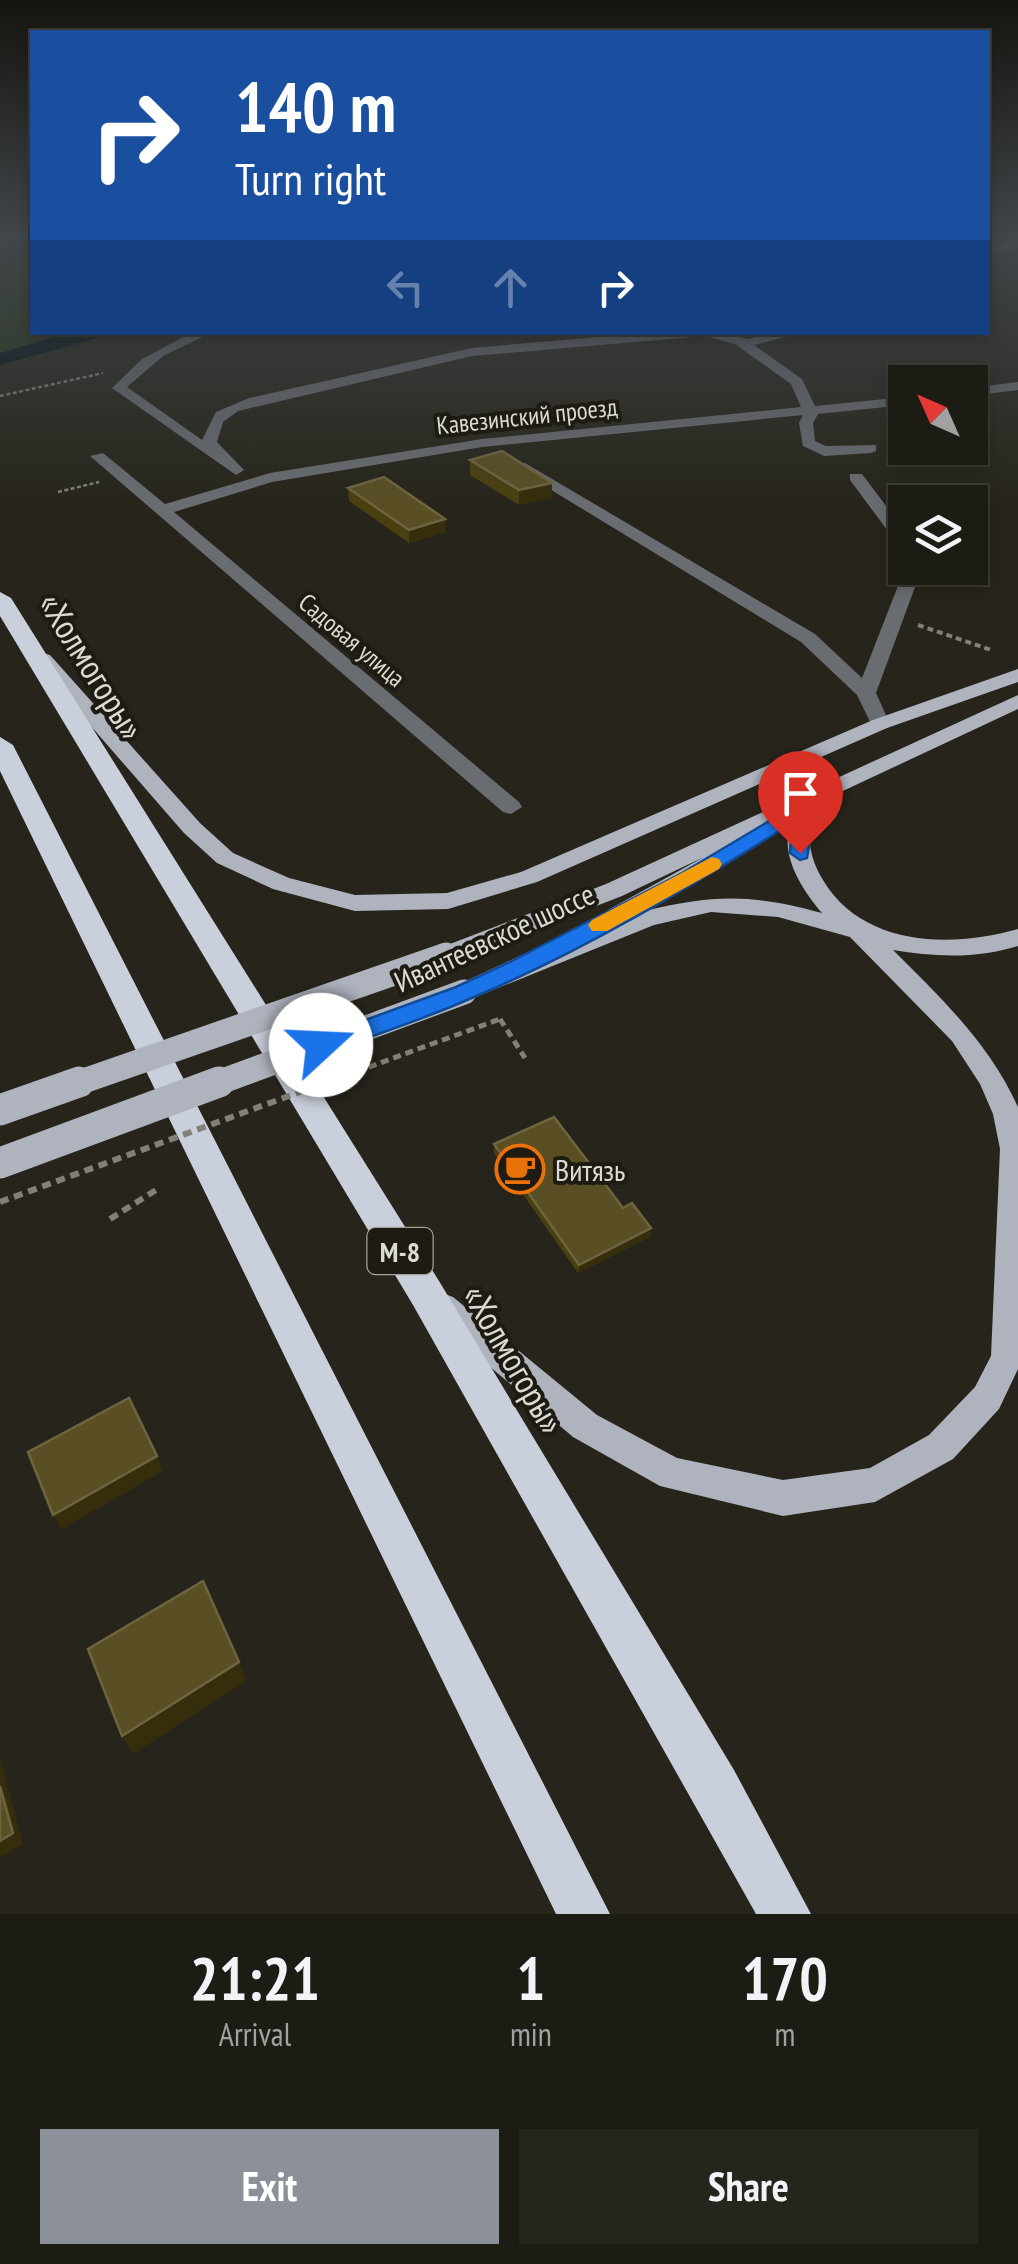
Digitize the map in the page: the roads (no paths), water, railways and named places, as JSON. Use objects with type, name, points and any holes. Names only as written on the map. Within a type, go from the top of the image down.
[{"type":"highway","name":"«Холмогоры»","points":[[0,598],[426,1293],[716,1788],[785,1914]]},
{"type":"highway","points":[[0,746],[584,1914]]},
{"type":"main road","points":[[30,643],[152,785],[225,858],[281,884],[355,903],[448,901],[529,877],[880,724],[1018,675]]},
{"type":"main road","name":"Ивантеевское шоссе","points":[[0,1110],[446,955],[614,890],[1018,701]]},
{"type":"main road","points":[[426,1293],[584,1426],[672,1474],[784,1498],[875,1485],[941,1448],[987,1398],[1008,1358],[1011,1129],[992,1080],[961,1034],[815,888],[800,853],[802,820],[828,792]]},
{"type":"main road","name":"Ивантеевское шоссе","points":[[0,1164],[464,992],[520,967],[690,878],[828,792]]},
{"type":"main road","points":[[520,967],[648,918],[711,904],[778,909],[916,944],[957,948],[1018,937]]},
{"type":"street","points":[[202,335],[127,376],[119,388],[236,470],[270,478]]},
{"type":"street","points":[[236,470],[209,443],[211,430],[225,409],[472,352],[670,335]]},
{"type":"street","points":[[716,335],[747,343],[785,335]]},
{"type":"street","points":[[727,335],[747,343],[797,382],[811,413],[806,422],[808,444],[824,451],[872,448]]},
{"type":"street","points":[[988,390],[1018,386]]},
{"type":"street","name":"Кавезинский проезд","points":[[160,511],[270,478],[482,442],[811,413],[888,402]]},
{"type":"street","points":[[482,442],[808,638],[866,693],[880,724]]},
{"type":"street","name":"Садовая улица","points":[[98,456],[511,807]]},
{"type":"street","points":[[856,477],[888,519]]},
{"type":"street","points":[[866,693],[908,585]]},
{"type":"place","name":"Витязь","points":[[520,1169]]}]
